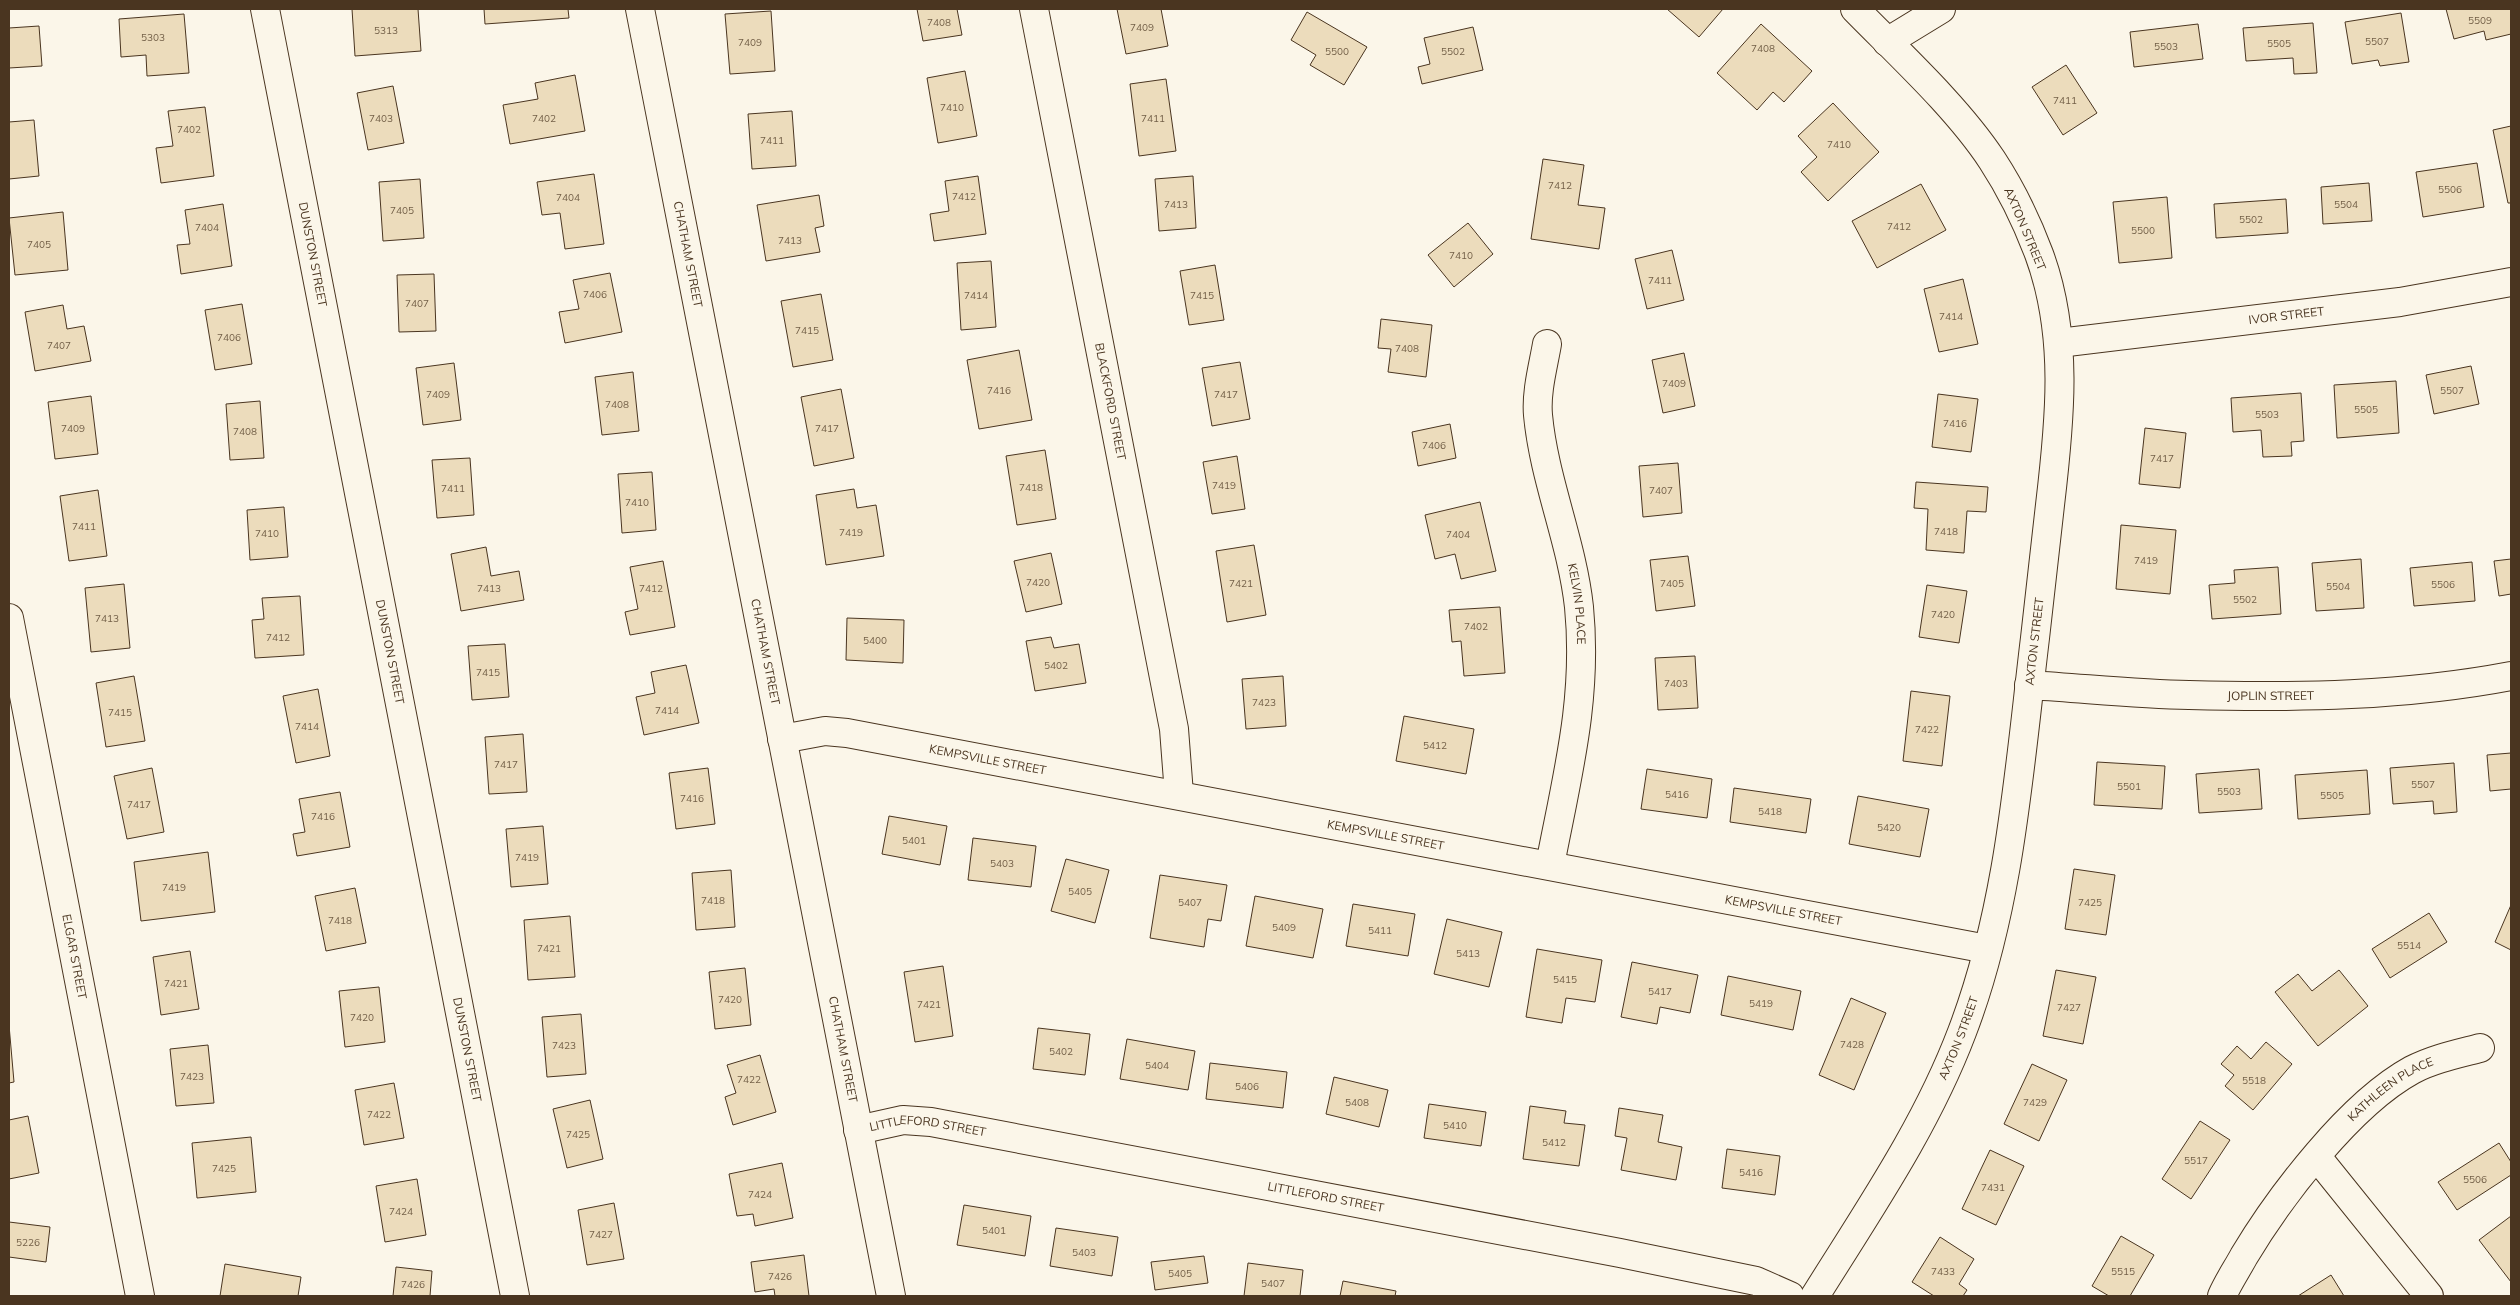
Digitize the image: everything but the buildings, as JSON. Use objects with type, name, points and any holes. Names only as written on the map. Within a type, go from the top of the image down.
[{"type":"street","name":"DUNSTON STREET","points":[[265,9],[515,1296]]},
{"type":"street","name":"CHATHAM STREET","points":[[640,9],[891,1296]]},
{"type":"street","name":"BLACKFORD STREET","points":[[1034,9],[1174,730],[1179,794]]},
{"type":"street","name":"AXTON STREET","points":[[1815,1296],[1890,1177],[1930,1105],[1964,1027],[1988,949],[2006,869],[2060,426],[2059,343],[2044,270],[2012,194],[1992,159],[1968,127],[1854,9]]},
{"type":"street","points":[[1887,42],[1940,9]]},
{"type":"street","name":"IVOR STREET","points":[[2059,343],[2400,302],[2511,282]]},
{"type":"street","name":"KELVIN PLACE","points":[[1547,344],[1538,395],[1538,415],[1544,449],[1572,560],[1579,606],[1582,678],[1579,718],[1550,865]]},
{"type":"street","name":"ELGAR STREET","points":[[9,618],[140,1296]]},
{"type":"street","name":"JOPLIN STREET","points":[[2029,686],[2187,695],[2279,696],[2433,686],[2511,676]]},
{"type":"street","name":"KEMPSVILLE STREET","points":[[782,739],[825,731],[847,732],[1988,949]]},
{"type":"street","name":"KATHLEEN PLACE","points":[[2222,1296],[2263,1224],[2317,1157],[2364,1105],[2382,1090],[2411,1071],[2432,1061],[2480,1048]]},
{"type":"street","name":"LITTLEFORD STREET","points":[[858,1130],[903,1120],[931,1122],[1620,1253],[1756,1281],[1790,1296]]},
{"type":"street","points":[[2317,1157],[2429,1296]]}]
